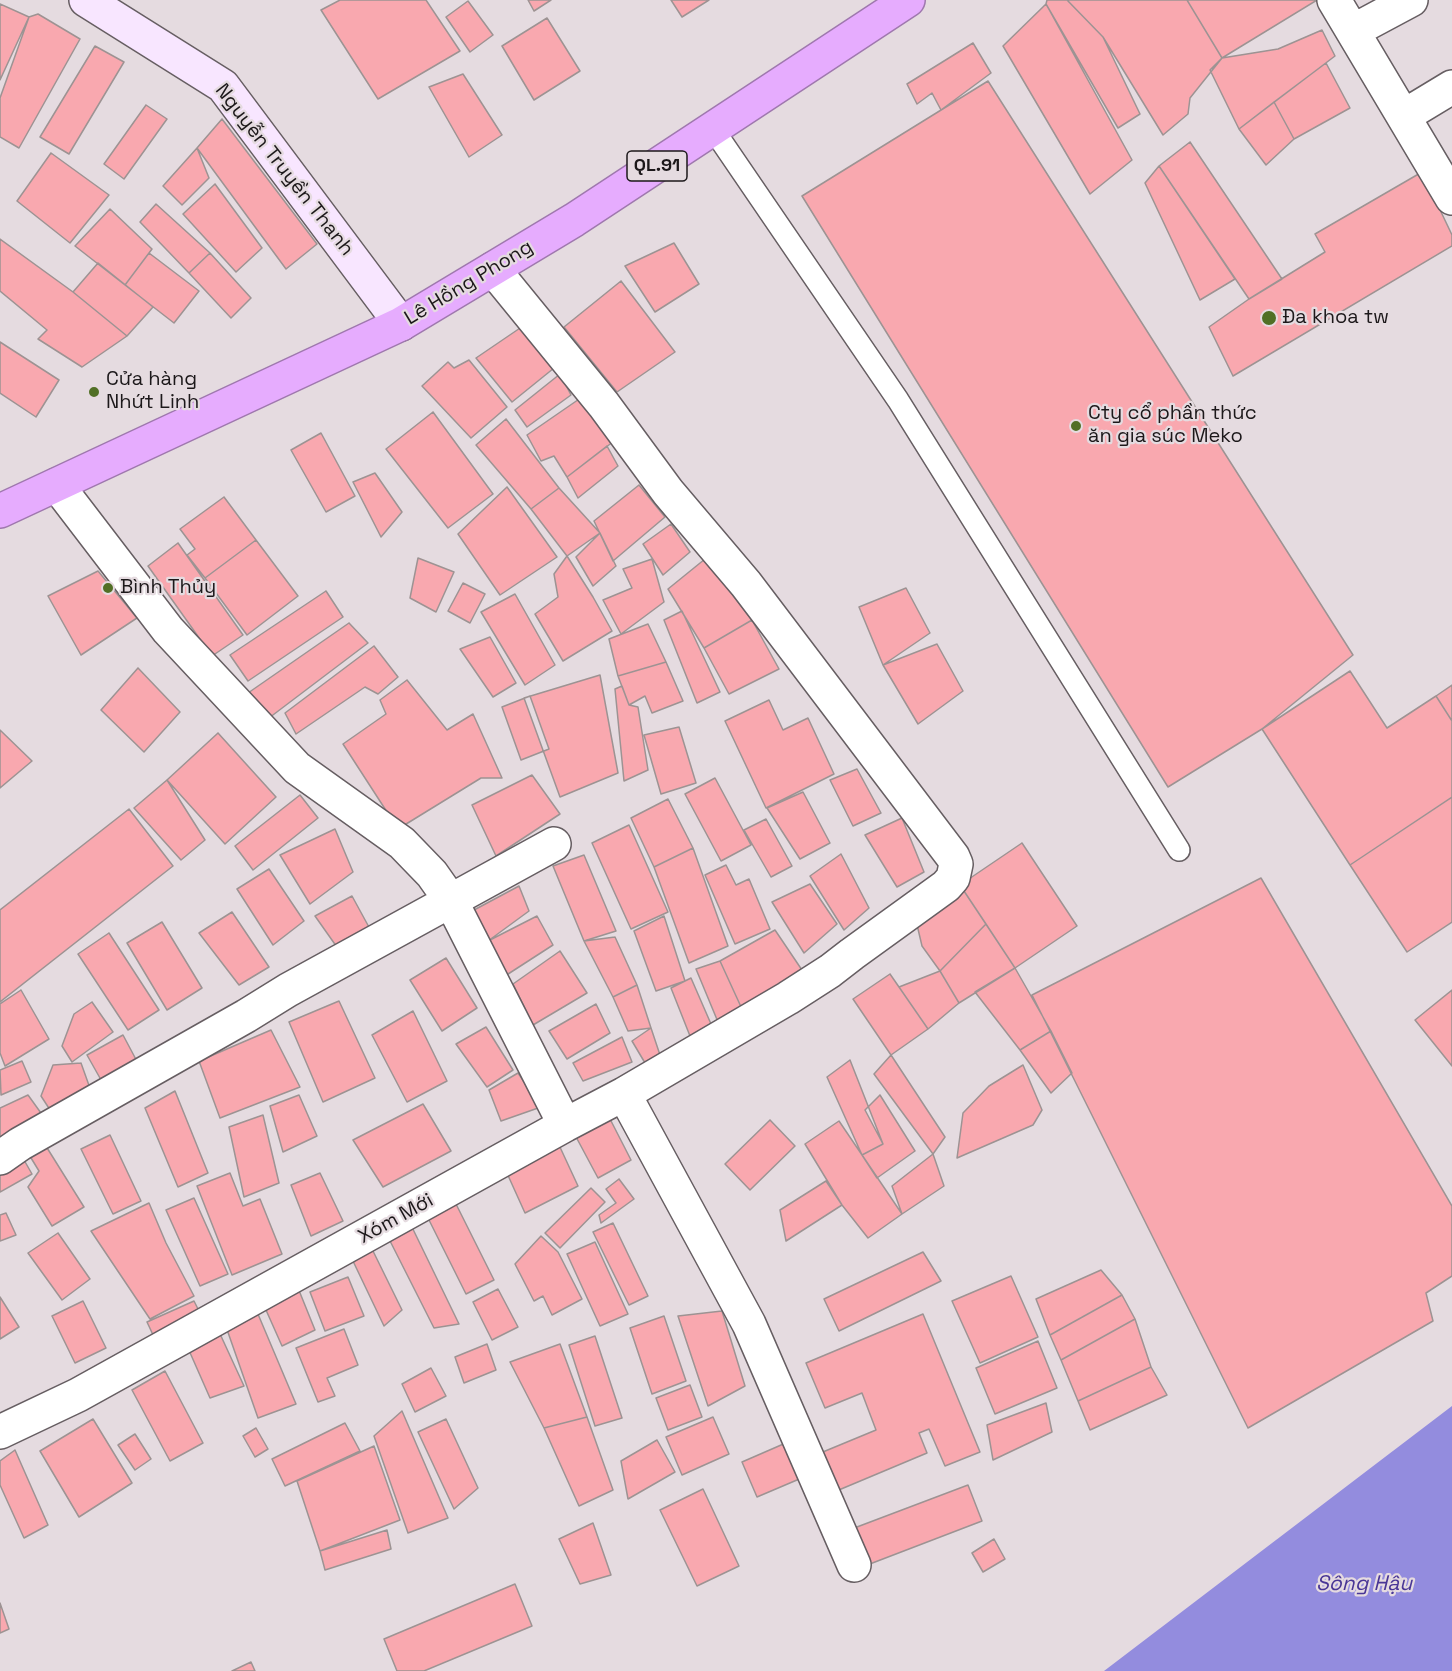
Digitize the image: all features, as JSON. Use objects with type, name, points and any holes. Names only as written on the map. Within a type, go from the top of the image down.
[{"type":"highway","name":"Lê Hồng Phong","points":[[0,512],[401,324],[574,220],[908,0]]},
{"type":"street","name":"Nguyễn Truyền Thanh","points":[[86,0],[223,86],[401,324]]},
{"type":"street","points":[[1334,0],[1452,198]]},
{"type":"street","points":[[1353,31],[1411,0]]},
{"type":"street","points":[[1404,116],[1452,87]]},
{"type":"street","name":"Xóm Mới","points":[[0,1432],[78,1395],[565,1125],[624,1095],[830,971],[946,886],[956,871],[953,857],[746,584],[668,492],[604,405],[493,269]]},
{"type":"street","points":[[57,485],[168,630],[297,768],[402,843],[432,874],[452,901],[565,1125]]},
{"type":"street","points":[[0,1158],[20,1144],[288,990],[554,844]]},
{"type":"street","points":[[624,1095],[749,1324],[854,1565]]},
{"type":"lane","points":[[713,129],[898,399],[1179,850]]},
{"type":"water","name":"Sông Hậu","points":[[1452,1406],[1452,1671],[1104,1671]]},
{"type":"building","points":[[340,0],[426,0],[460,51],[378,99],[321,10]]},
{"type":"building","points":[[528,0],[551,0],[534,11]]},
{"type":"building","points":[[671,0],[709,0],[682,17]]},
{"type":"building","points":[[1047,0],[1067,0],[1103,37],[1140,114],[1118,128],[1046,4]]},
{"type":"building","points":[[1067,0],[1187,0],[1222,58],[1190,98],[1188,114],[1163,135],[1103,37]]},
{"type":"building","points":[[1187,0],[1317,0],[1222,58]]},
{"type":"building","points":[[468,1],[493,35],[470,52],[446,17]]},
{"type":"building","points":[[0,4],[29,17],[0,80]]},
{"type":"building","points":[[1046,4],[1132,160],[1090,194],[1003,46]]},
{"type":"building","points":[[38,14],[80,39],[19,148],[0,137],[0,98],[29,17]]},
{"type":"building","points":[[547,18],[580,71],[534,100],[502,46]]},
{"type":"building","points":[[1322,30],[1335,56],[1239,129],[1210,70],[1222,58],[1278,49]]},
{"type":"building","points":[[973,43],[991,73],[941,110],[932,93],[917,104],[907,84]]},
{"type":"building","points":[[95,46],[124,62],[69,154],[40,137]]},
{"type":"building","points":[[1326,63],[1350,108],[1294,139],[1274,102]]},
{"type":"building","points":[[463,74],[502,135],[469,157],[429,87]]},
{"type":"building","name":"Cty cổ phần thức ăn gia súc Meko","points":[[988,81],[1353,655],[1262,729],[1168,787],[802,196]]},
{"type":"building","points":[[1274,102],[1294,139],[1266,165],[1239,129]]},
{"type":"building","points":[[146,105],[167,119],[124,179],[104,164]]},
{"type":"building","points":[[222,119],[317,244],[286,269],[197,148]]},
{"type":"building","points":[[1190,142],[1282,279],[1249,299],[1159,166]]},
{"type":"building","points":[[197,148],[209,178],[182,205],[163,186]]},
{"type":"building","points":[[51,153],[109,195],[70,243],[17,201]]},
{"type":"building","points":[[1159,166],[1235,279],[1200,300],[1145,183]]},
{"type":"building","points":[[1422,172],[1452,235],[1452,246],[1233,376],[1209,327],[1325,252],[1315,234]]},
{"type":"building","points":[[215,184],[262,248],[236,272],[183,214]]},
{"type":"building","points":[[156,204],[210,253],[189,273],[140,222]]},
{"type":"building","points":[[110,209],[152,249],[125,285],[75,246]]},
{"type":"building","points":[[0,239],[73,292],[127,336],[82,367],[38,339],[47,330],[0,291]]},
{"type":"building","points":[[674,243],[699,284],[655,312],[625,266]]},
{"type":"building","points":[[149,253],[199,291],[174,323],[125,285]]},
{"type":"building","points":[[210,253],[251,298],[231,318],[189,273]]},
{"type":"building","points":[[98,263],[153,307],[127,336],[73,292]]},
{"type":"building","points":[[621,281],[675,352],[617,392],[564,327]]},
{"type":"building","points":[[526,324],[559,364],[512,402],[476,358]]},
{"type":"building","points":[[0,342],[59,380],[36,417],[0,393]]},
{"type":"building","points":[[469,360],[507,407],[471,438],[422,386],[448,362],[454,368]]},
{"type":"building","points":[[560,374],[571,395],[527,427],[515,410]]},
{"type":"building","points":[[585,395],[618,438],[567,477],[554,456],[541,461],[527,435]]},
{"type":"building","points":[[433,412],[493,494],[448,528],[386,449]]},
{"type":"building","points":[[506,419],[559,488],[531,509],[476,445]]},
{"type":"building","points":[[321,433],[355,496],[326,512],[291,450]]},
{"type":"building","points":[[607,446],[618,466],[578,498],[567,477]]},
{"type":"building","points":[[375,473],[402,512],[381,537],[353,482]]},
{"type":"building","points":[[639,485],[665,517],[613,561],[594,521]]},
{"type":"building","points":[[507,487],[557,557],[500,595],[458,534]]},
{"type":"building","points":[[559,488],[600,533],[567,556],[531,509]]},
{"type":"building","points":[[224,497],[256,540],[205,578],[187,555],[195,549],[180,529]]},
{"type":"building","points":[[671,524],[690,552],[663,575],[643,544]]},
{"type":"building","points":[[600,533],[616,566],[593,586],[576,557]]},
{"type":"building","points":[[256,540],[298,596],[247,635],[205,578]]},
{"type":"building","points":[[178,543],[243,635],[212,656],[148,566]]},
{"type":"building","points":[[567,556],[612,631],[563,661],[535,614],[558,597],[554,574]]},
{"type":"building","points":[[418,558],[454,572],[436,612],[410,598]]},
{"type":"building","points":[[652,559],[664,602],[621,634],[603,600],[632,588],[623,569]]},
{"type":"building","points":[[705,559],[752,620],[704,648],[668,589]]},
{"type":"building","points":[[98,571],[137,618],[81,655],[48,596]]},
{"type":"building","points":[[463,583],[485,594],[470,623],[448,611]]},
{"type":"building","points":[[906,588],[930,633],[883,665],[859,607]]},
{"type":"building","points":[[326,591],[343,617],[248,681],[230,655]]},
{"type":"building","points":[[515,594],[555,665],[525,685],[481,612]]},
{"type":"building","points":[[682,611],[720,692],[697,703],[664,620]]},
{"type":"building","points":[[752,620],[779,669],[729,694],[704,648]]},
{"type":"building","points":[[349,623],[368,643],[265,721],[248,693]]},
{"type":"building","points":[[648,624],[666,662],[618,676],[609,639]]},
{"type":"building","points":[[490,637],[516,683],[493,697],[460,649]]},
{"type":"building","points":[[937,644],[963,691],[918,724],[883,665]]},
{"type":"building","points":[[374,646],[398,677],[378,694],[365,687],[296,734],[285,713]]},
{"type":"building","points":[[666,662],[683,701],[652,713],[645,696],[629,705],[618,676]]},
{"type":"building","points":[[138,668],[180,712],[144,752],[101,710]]},
{"type":"building","points":[[1350,671],[1387,728],[1436,696],[1452,721],[1452,797],[1350,865],[1262,729]]},
{"type":"building","points":[[600,675],[618,773],[560,797],[524,698]]},
{"type":"building","points":[[407,680],[447,730],[473,714],[502,778],[481,778],[398,829],[343,744],[386,714],[380,700]]},
{"type":"building","points":[[1452,685],[1452,721],[1436,696]]},
{"type":"building","points":[[622,686],[629,705],[638,707],[648,770],[624,781],[615,689]]},
{"type":"building","points":[[530,696],[549,749],[521,760],[502,707]]},
{"type":"building","points":[[769,700],[783,730],[808,718],[834,774],[766,808],[725,721]]},
{"type":"building","points":[[679,727],[696,783],[661,794],[644,735]]},
{"type":"building","points":[[0,730],[32,761],[0,788]]},
{"type":"building","points":[[218,733],[276,797],[225,844],[167,780]]},
{"type":"building","points":[[857,769],[881,813],[853,826],[830,780]]},
{"type":"building","points":[[532,775],[560,814],[496,856],[472,805]]},
{"type":"building","points":[[715,778],[751,845],[721,861],[685,794]]},
{"type":"building","points":[[167,780],[205,840],[181,860],[134,808]]},
{"type":"building","points":[[803,792],[830,843],[800,859],[767,808]]},
{"type":"building","points":[[300,795],[318,818],[253,870],[235,846]]},
{"type":"building","points":[[1452,797],[1452,922],[1407,952],[1350,865]]},
{"type":"building","points":[[668,799],[693,848],[654,867],[631,818]]},
{"type":"building","points":[[129,809],[173,866],[0,1002],[0,910]]},
{"type":"building","points":[[902,818],[924,872],[897,887],[865,835]]},
{"type":"building","points":[[766,819],[792,866],[771,877],[744,830]]},
{"type":"building","points":[[629,825],[668,912],[631,929],[592,843]]},
{"type":"building","points":[[335,829],[353,872],[310,904],[280,855]]},
{"type":"building","points":[[1022,843],[1077,926],[1015,968],[960,885]]},
{"type":"building","points":[[693,848],[728,946],[689,963],[654,867]]},
{"type":"building","points":[[841,854],[869,908],[844,930],[810,876]]},
{"type":"building","points":[[584,855],[616,931],[584,941],[553,866]]},
{"type":"building","points":[[726,865],[736,885],[749,879],[770,929],[735,944],[705,875]]},
{"type":"building","points":[[269,869],[304,921],[273,945],[237,889]]},
{"type":"building","points":[[1261,878],[1452,1206],[1452,1276],[1426,1293],[1433,1321],[1248,1428],[1032,995]]},
{"type":"building","points":[[810,884],[837,924],[804,953],[772,902]]},
{"type":"building","points":[[960,885],[986,924],[940,971],[922,946],[914,912]]},
{"type":"building","points":[[519,886],[529,911],[488,941],[474,910]]},
{"type":"building","points":[[352,896],[370,929],[339,950],[315,916]]},
{"type":"building","points":[[232,912],[269,967],[239,985],[199,933]]},
{"type":"building","points":[[537,916],[553,945],[505,976],[488,941]]},
{"type":"building","points":[[664,916],[685,981],[656,991],[634,931]]},
{"type":"building","points":[[162,922],[202,988],[167,1010],[127,943]]},
{"type":"building","points":[[986,924],[1015,968],[959,1003],[940,971]]},
{"type":"building","points":[[775,930],[804,973],[742,1009],[720,961]]},
{"type":"building","points":[[109,933],[159,1010],[128,1030],[78,954]]},
{"type":"building","points":[[615,937],[637,985],[613,997],[584,941]]},
{"type":"building","points":[[560,951],[587,993],[533,1025],[513,984]]},
{"type":"building","points":[[446,958],[477,1008],[442,1031],[410,980]]},
{"type":"building","points":[[720,961],[742,1009],[718,1022],[696,969]]},
{"type":"building","points":[[1015,968],[1051,1031],[1020,1050],[975,992]]},
{"type":"building","points":[[940,971],[959,1003],[928,1029],[899,987]]},
{"type":"building","points":[[890,974],[928,1029],[891,1055],[853,999]]},
{"type":"building","points":[[691,978],[711,1024],[690,1036],[671,988]]},
{"type":"building","points":[[637,985],[651,1028],[628,1031],[613,997]]},
{"type":"building","points":[[21,990],[49,1039],[5,1066],[0,1053],[0,1004]]},
{"type":"building","points":[[1452,990],[1452,1066],[1415,1020]]},
{"type":"building","points":[[339,1001],[375,1078],[323,1102],[289,1022]]},
{"type":"building","points":[[92,1002],[113,1032],[72,1062],[62,1046],[74,1014]]},
{"type":"building","points":[[596,1004],[610,1033],[567,1059],[549,1031]]},
{"type":"building","points":[[413,1011],[447,1081],[407,1102],[372,1035]]},
{"type":"building","points":[[486,1027],[513,1070],[487,1087],[456,1044]]},
{"type":"building","points":[[651,1028],[660,1055],[648,1068],[632,1041]]},
{"type":"building","points":[[271,1030],[300,1087],[220,1118],[199,1061]]},
{"type":"building","points":[[1051,1031],[1072,1073],[1051,1093],[1020,1050]]},
{"type":"building","points":[[123,1035],[140,1067],[105,1087],[87,1055]]},
{"type":"building","points":[[622,1037],[632,1062],[583,1081],[573,1063]]},
{"type":"building","points":[[891,1055],[945,1137],[933,1154],[874,1074]]},
{"type":"building","points":[[850,1060],[883,1144],[862,1155],[827,1077]]},
{"type":"building","points":[[22,1061],[31,1082],[1,1095],[0,1070]]},
{"type":"building","points":[[81,1063],[91,1091],[54,1116],[41,1096],[53,1065]]},
{"type":"building","points":[[1023,1065],[1042,1110],[1033,1125],[957,1158],[963,1113],[989,1086]]},
{"type":"building","points":[[518,1073],[541,1107],[501,1121],[489,1090]]},
{"type":"building","points":[[175,1091],[208,1173],[178,1187],[145,1108]]},
{"type":"building","points":[[28,1095],[46,1120],[0,1142],[0,1108]]},
{"type":"building","points":[[299,1095],[317,1136],[283,1152],[270,1106]]},
{"type":"building","points":[[880,1095],[915,1151],[877,1178],[862,1155],[883,1144],[865,1110]]},
{"type":"building","points":[[423,1104],[451,1151],[383,1187],[353,1140]]},
{"type":"building","points":[[263,1115],[279,1183],[244,1197],[229,1127]]},
{"type":"building","points":[[609,1117],[631,1160],[598,1178],[575,1135]]},
{"type":"building","points":[[770,1120],[795,1146],[750,1190],[725,1164]]},
{"type":"building","points":[[839,1121],[902,1214],[868,1238],[842,1205],[805,1144]]},
{"type":"building","points":[[110,1135],[141,1201],[113,1214],[81,1149]]},
{"type":"building","points":[[44,1143],[84,1207],[52,1226],[28,1187],[39,1171],[28,1153]]},
{"type":"building","points":[[559,1145],[578,1186],[525,1213],[506,1171]]},
{"type":"building","points":[[20,1153],[32,1174],[0,1192],[0,1164]]},
{"type":"building","points":[[933,1154],[944,1186],[902,1214],[892,1186]]},
{"type":"building","points":[[230,1173],[243,1206],[260,1199],[282,1254],[232,1275],[197,1186]]},
{"type":"building","points":[[320,1173],[343,1221],[311,1236],[291,1185]]},
{"type":"building","points":[[619,1179],[634,1199],[601,1223],[599,1215],[616,1203],[606,1189]]},
{"type":"building","points":[[826,1181],[842,1205],[786,1241],[780,1210]]},
{"type":"building","points":[[591,1188],[605,1202],[560,1248],[545,1233]]},
{"type":"building","points":[[194,1198],[228,1274],[200,1286],[166,1210]]},
{"type":"building","points":[[455,1202],[494,1280],[466,1294],[427,1216]]},
{"type":"building","points":[[149,1203],[166,1243],[194,1296],[150,1319],[91,1231]]},
{"type":"building","points":[[6,1213],[16,1235],[0,1241],[0,1215]]},
{"type":"building","points":[[409,1221],[459,1324],[434,1328],[386,1233]]},
{"type":"building","points":[[613,1223],[648,1296],[629,1305],[593,1232]]},
{"type":"building","points":[[58,1233],[90,1279],[62,1300],[28,1253]]},
{"type":"building","points":[[541,1236],[558,1252],[582,1299],[552,1315],[543,1296],[534,1301],[515,1264]]},
{"type":"building","points":[[595,1242],[628,1314],[600,1326],[567,1254]]},
{"type":"building","points":[[372,1249],[402,1310],[384,1326],[352,1259]]},
{"type":"building","points":[[923,1252],[941,1281],[839,1331],[824,1299]]},
{"type":"building","points":[[1101,1270],[1122,1295],[1050,1335],[1036,1299]]},
{"type":"building","points":[[1011,1276],[1038,1337],[980,1363],[952,1301]]},
{"type":"building","points":[[348,1277],[364,1316],[325,1331],[310,1292]]},
{"type":"building","points":[[296,1283],[315,1330],[282,1346],[262,1301]]},
{"type":"building","points":[[498,1289],[518,1327],[492,1340],[473,1302]]},
{"type":"building","points":[[1122,1295],[1135,1319],[1061,1360],[1050,1335]]},
{"type":"building","points":[[0,1297],[19,1327],[0,1339]]},
{"type":"building","points":[[83,1301],[106,1348],[75,1363],[52,1316]]},
{"type":"building","points":[[194,1301],[201,1315],[154,1337],[147,1322]]},
{"type":"building","points":[[255,1307],[296,1404],[258,1418],[224,1321]]},
{"type":"building","points":[[722,1311],[745,1386],[708,1406],[678,1316]]},
{"type":"building","points":[[923,1314],[980,1452],[945,1466],[929,1429],[919,1433],[927,1453],[834,1492],[818,1454],[876,1430],[862,1393],[825,1408],[806,1363]]},
{"type":"building","points":[[664,1316],[686,1381],[652,1394],[630,1328]]},
{"type":"building","points":[[1135,1319],[1151,1367],[1078,1401],[1061,1360]]},
{"type":"building","points":[[215,1323],[244,1386],[210,1398],[184,1339]]},
{"type":"building","points":[[344,1329],[358,1365],[327,1378],[335,1396],[318,1402],[296,1348]]},
{"type":"building","points":[[595,1336],[622,1418],[595,1426],[569,1345]]},
{"type":"building","points":[[1038,1341],[1057,1388],[995,1414],[976,1368]]},
{"type":"building","points":[[487,1344],[496,1370],[464,1383],[455,1357]]},
{"type":"building","points":[[560,1344],[587,1417],[544,1428],[510,1362]]},
{"type":"building","points":[[1151,1367],[1167,1395],[1090,1430],[1078,1401]]},
{"type":"building","points":[[431,1368],[446,1396],[415,1412],[402,1384]]},
{"type":"building","points":[[165,1371],[203,1443],[170,1461],[132,1390]]},
{"type":"building","points":[[690,1385],[702,1417],[668,1430],[656,1398]]},
{"type":"building","points":[[1046,1403],[1052,1432],[993,1460],[987,1425]]},
{"type":"building","points":[[402,1411],[448,1518],[408,1533],[374,1436]]},
{"type":"building","points":[[587,1417],[613,1490],[579,1506],[544,1428]]},
{"type":"building","points":[[713,1417],[729,1454],[682,1475],[666,1437]]},
{"type":"building","points":[[93,1419],[132,1483],[79,1517],[40,1451]]},
{"type":"building","points":[[446,1419],[478,1488],[454,1509],[418,1432]]},
{"type":"building","points":[[345,1423],[360,1451],[285,1486],[272,1459]]},
{"type":"building","points":[[256,1428],[268,1449],[255,1457],[243,1436]]},
{"type":"building","points":[[135,1434],[151,1459],[135,1470],[118,1445]]},
{"type":"building","points":[[657,1440],[675,1472],[628,1499],[621,1461]]},
{"type":"building","points":[[788,1442],[804,1477],[757,1497],[742,1462]]},
{"type":"building","points":[[374,1446],[400,1520],[320,1551],[297,1481]]},
{"type":"building","points":[[15,1450],[48,1525],[24,1538],[0,1485],[0,1461]]},
{"type":"building","points":[[968,1485],[982,1521],[862,1567],[849,1530]]},
{"type":"building","points":[[703,1489],[739,1566],[697,1586],[660,1510]]},
{"type":"building","points":[[593,1523],[611,1575],[580,1584],[559,1539]]},
{"type":"building","points":[[387,1530],[391,1549],[325,1570],[320,1551]]},
{"type":"building","points":[[994,1539],[1005,1559],[983,1572],[972,1553]]},
{"type":"building","points":[[515,1584],[532,1626],[424,1671],[397,1671],[384,1639]]},
{"type":"building","points":[[0,1603],[9,1629],[0,1633]]},
{"type":"building","points":[[251,1662],[255,1671],[232,1671]]},
{"type":"place","name":"Đa khoa tw","points":[[1269,318]]},
{"type":"place","name":"Cửa hàng Nhứt Linh","points":[[94,392]]},
{"type":"place","name":"Cty cổ phần thức ăn gia súc Meko","points":[[1076,426]]},
{"type":"place","name":"Bình Thủy","points":[[108,588]]}]
